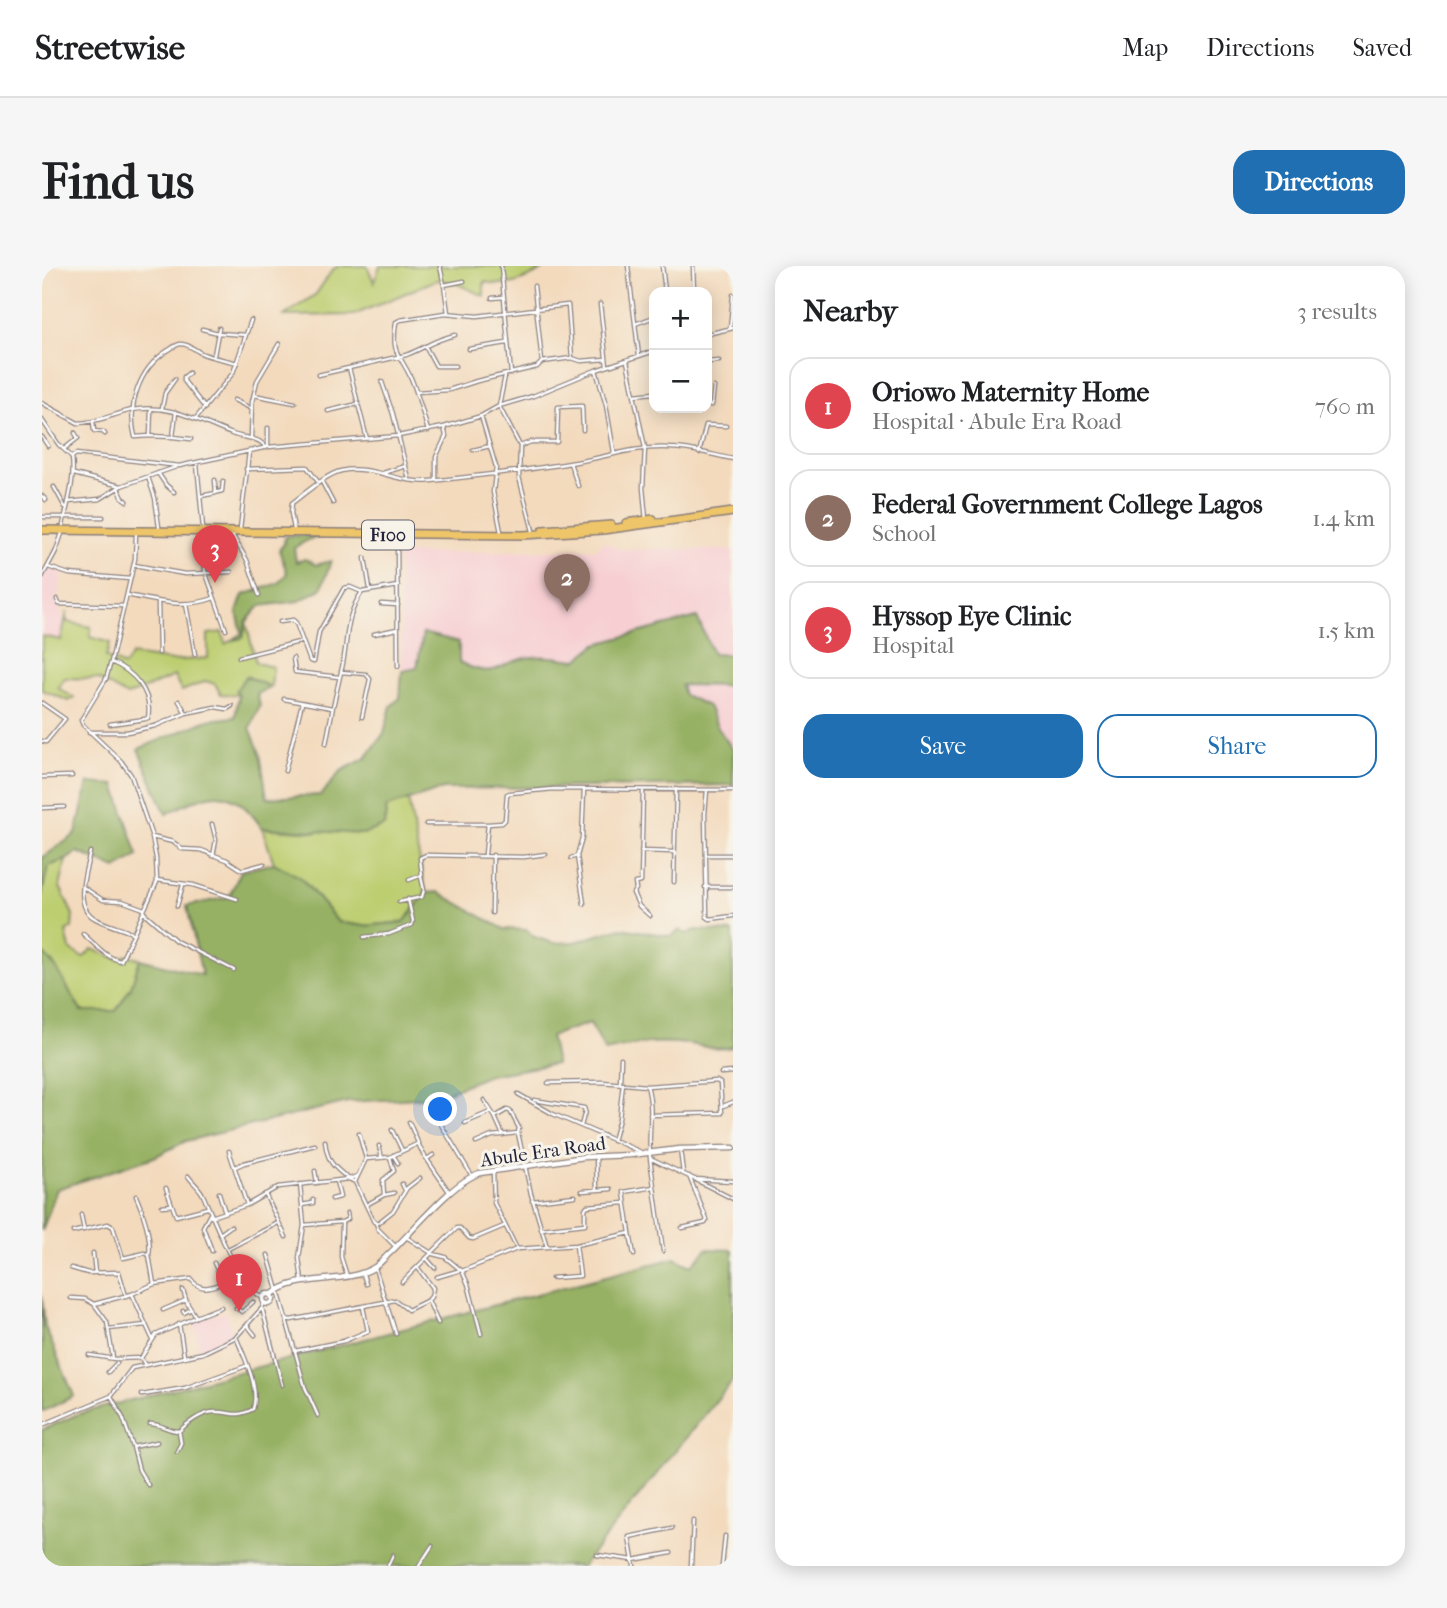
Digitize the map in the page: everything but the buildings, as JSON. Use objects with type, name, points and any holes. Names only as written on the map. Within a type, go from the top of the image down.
[{"type":"highway","name":"F100","points":[[64,524],[136,531],[533,531],[733,510]]},
{"type":"highway","name":"F100","points":[[42,527],[64,524],[159,527],[232,533],[553,534],[641,526],[733,510]]},
{"type":"street","points":[[440,266],[448,313]]},
{"type":"street","points":[[501,266],[511,373]]},
{"type":"street","points":[[628,266],[639,356]]},
{"type":"street","points":[[662,266],[664,287]]},
{"type":"street","points":[[693,266],[694,287]]},
{"type":"street","points":[[444,285],[464,281]]},
{"type":"street","points":[[534,286],[542,362]]},
{"type":"street","points":[[712,333],[731,329],[733,295]]},
{"type":"street","points":[[492,298],[503,297]]},
{"type":"street","points":[[600,304],[607,366]]},
{"type":"street","points":[[428,431],[408,372],[397,357],[394,341],[396,322],[448,313],[477,316],[568,305],[572,358]]},
{"type":"street","points":[[635,324],[649,319]]},
{"type":"street","points":[[197,418],[233,373],[251,320]]},
{"type":"street","points":[[202,329],[246,335]]},
{"type":"street","points":[[214,355],[219,330]]},
{"type":"street","points":[[318,375],[397,357],[419,350],[434,340],[454,335]]},
{"type":"street","points":[[469,349],[507,343]]},
{"type":"street","points":[[191,439],[134,435],[136,391],[150,364],[181,344],[204,355],[214,355],[237,363]]},
{"type":"street","points":[[251,438],[252,409],[258,378],[279,344]]},
{"type":"street","points":[[425,346],[436,366],[455,366]]},
{"type":"street","points":[[68,502],[100,499],[120,487],[179,466],[267,448],[398,436],[444,427],[481,416],[596,370],[649,353]]},
{"type":"street","points":[[416,392],[449,390],[537,368],[542,362],[572,358],[581,361],[606,359]]},
{"type":"street","points":[[627,360],[645,448],[643,488],[646,520]]},
{"type":"street","points":[[712,362],[719,361]]},
{"type":"street","points":[[349,368],[367,439]]},
{"type":"street","points":[[596,370],[614,452]]},
{"type":"street","points":[[189,373],[184,377],[184,381],[205,408]]},
{"type":"street","points":[[505,376],[499,407],[520,446],[519,471],[533,531]]},
{"type":"street","points":[[162,408],[167,389],[176,379]]},
{"type":"street","points":[[382,382],[409,479]]},
{"type":"street","points":[[712,406],[713,387]]},
{"type":"street","points":[[634,394],[649,393]]},
{"type":"street","points":[[254,395],[295,403]]},
{"type":"street","points":[[234,400],[252,409]]},
{"type":"street","points":[[43,403],[78,422],[93,421],[134,410],[162,408],[197,418],[240,438],[251,438],[265,444],[267,448]]},
{"type":"street","points":[[328,411],[358,404]]},
{"type":"street","points":[[520,446],[535,442],[556,443],[558,407],[582,406],[583,430]]},
{"type":"street","points":[[150,436],[151,409]]},
{"type":"street","points":[[173,437],[176,412]]},
{"type":"street","points":[[481,416],[496,467],[493,492],[501,531]]},
{"type":"street","points":[[42,420],[72,457],[74,474],[65,507],[64,524],[42,577]]},
{"type":"street","points":[[93,421],[94,431],[103,432],[105,435]]},
{"type":"street","points":[[699,453],[706,425],[726,426]]},
{"type":"street","points":[[42,429],[47,427]]},
{"type":"street","points":[[436,480],[436,457],[446,436],[444,427]]},
{"type":"street","points":[[267,448],[268,428]]},
{"type":"street","points":[[64,450],[78,438],[75,433]]},
{"type":"street","points":[[42,437],[48,446]]},
{"type":"street","points":[[473,450],[490,446]]},
{"type":"street","points":[[294,530],[292,503],[334,473],[346,470],[436,480],[519,471],[645,448],[678,448],[733,459]]},
{"type":"street","points":[[240,529],[249,452]]},
{"type":"street","points":[[72,457],[79,454],[179,466]]},
{"type":"street","points":[[570,463],[578,486]]},
{"type":"street","points":[[197,464],[206,573],[226,631]]},
{"type":"street","points":[[383,473],[407,466]]},
{"type":"street","points":[[246,469],[307,467],[321,483],[332,503]]},
{"type":"street","points":[[158,473],[174,492]]},
{"type":"street","points":[[74,474],[120,487]]},
{"type":"street","points":[[148,477],[155,498],[159,527]]},
{"type":"street","points":[[215,480],[215,493]]},
{"type":"street","points":[[201,496],[221,492],[223,481]]},
{"type":"street","points":[[54,487],[65,507]]},
{"type":"street","points":[[120,487],[123,498],[127,501]]},
{"type":"street","points":[[42,496],[46,500]]},
{"type":"street","points":[[42,517],[64,524],[103,517]]},
{"type":"street","points":[[83,934],[99,949],[119,961],[157,880],[152,837],[131,775],[121,761],[89,733],[81,716],[96,696],[111,662],[134,565],[136,531]]},
{"type":"street","points":[[232,533],[247,561],[259,595]]},
{"type":"street","points":[[397,535],[398,666]]},
{"type":"street","points":[[365,558],[370,590]]},
{"type":"street","points":[[134,565],[184,574],[231,572]]},
{"type":"street","points":[[48,568],[69,574],[130,579]]},
{"type":"street","points":[[280,622],[293,620],[310,661],[314,662],[319,632],[344,588],[350,587],[362,592],[398,586]]},
{"type":"street","points":[[326,744],[347,624],[362,592]]},
{"type":"street","points":[[127,595],[158,602],[186,604],[214,598]]},
{"type":"street","points":[[57,599],[59,604],[123,606]]},
{"type":"street","points":[[158,602],[159,653]]},
{"type":"street","points":[[186,604],[195,655]]},
{"type":"street","points":[[381,604],[398,605]]},
{"type":"street","points":[[374,635],[397,628]]},
{"type":"street","points":[[239,657],[303,641]]},
{"type":"street","points":[[293,658],[295,673],[366,674],[370,679],[362,717]]},
{"type":"street","points":[[110,724],[146,719],[149,707],[147,694],[140,685],[126,669],[111,662]]},
{"type":"street","points":[[284,699],[333,708]]},
{"type":"street","points":[[178,701],[186,713]]},
{"type":"street","points":[[42,703],[65,719],[48,741],[42,741]]},
{"type":"street","points":[[285,771],[302,703]]},
{"type":"street","points":[[89,733],[127,732],[155,726],[186,713],[215,707],[227,709],[232,706]]},
{"type":"street","points":[[42,777],[72,776]]},
{"type":"street","points":[[426,824],[502,823],[505,820],[507,794],[554,789],[733,790]]},
{"type":"street","points":[[674,883],[676,789]]},
{"type":"street","points":[[583,904],[578,856],[582,838],[584,790]]},
{"type":"street","points":[[643,790],[640,882],[635,883],[633,893],[639,906],[650,916]]},
{"type":"street","points":[[708,790],[705,814],[705,887],[708,918],[733,916]]},
{"type":"street","points":[[42,808],[64,807]]},
{"type":"street","points":[[212,824],[216,840],[213,856]]},
{"type":"street","points":[[485,855],[488,824]]},
{"type":"street","points":[[152,837],[173,842],[182,849],[201,850],[230,861],[242,870],[264,864]]},
{"type":"street","points":[[641,851],[674,852]]},
{"type":"street","points":[[90,852],[82,899],[92,917],[132,933]]},
{"type":"street","points":[[399,902],[424,895],[420,858],[426,855],[524,857],[546,854]]},
{"type":"street","points":[[492,913],[493,855]]},
{"type":"street","points":[[706,855],[733,855]]},
{"type":"street","points":[[571,858],[578,856]]},
{"type":"street","points":[[409,880],[421,876]]},
{"type":"street","points":[[157,880],[193,885],[237,900]]},
{"type":"street","points":[[177,906],[183,884]]},
{"type":"street","points":[[83,887],[103,901],[122,901],[144,911],[176,941],[233,970]]},
{"type":"street","points":[[705,887],[733,887]]},
{"type":"street","points":[[364,937],[389,934],[412,925],[408,899]]},
{"type":"street","points":[[613,1140],[620,1119],[621,1058]]},
{"type":"street","points":[[722,1073],[733,1072]]},
{"type":"street","points":[[548,1083],[622,1083],[647,1086],[717,1081],[720,1083],[723,1112],[650,1115]]},
{"type":"street","points":[[647,1086],[650,1096],[648,1155],[663,1251]]},
{"type":"street","points":[[518,1094],[531,1100],[584,1108],[581,1126]]},
{"type":"street","points":[[484,1100],[503,1135]]},
{"type":"street","points":[[531,1100],[540,1108],[648,1155],[733,1199]]},
{"type":"street","points":[[723,1106],[733,1102]]},
{"type":"street","points":[[495,1117],[509,1110],[519,1128],[525,1166],[547,1247]]},
{"type":"street","points":[[465,1123],[490,1112]]},
{"type":"street","points":[[434,1113],[472,1176]]},
{"type":"street","points":[[409,1122],[427,1159],[450,1193]]},
{"type":"street","points":[[392,1130],[402,1150]]},
{"type":"street","points":[[475,1143],[518,1133]]},
{"type":"street","points":[[355,1182],[366,1159],[359,1134]]},
{"type":"street","points":[[325,1141],[328,1161],[355,1182],[378,1229],[396,1247]]},
{"type":"street","points":[[366,1159],[392,1156],[419,1143]]},
{"type":"street","points":[[235,1167],[315,1145]]},
{"type":"street","points":[[379,1146],[382,1158]]},
{"type":"street","name":"Abule Era Road","points":[[276,1290],[347,1276],[375,1267],[450,1193],[472,1176],[494,1169],[596,1156],[733,1148]]},
{"type":"street","points":[[680,1149],[683,1173]]},
{"type":"street","points":[[229,1151],[247,1205]]},
{"type":"street","points":[[427,1159],[433,1155]]},
{"type":"street","points":[[392,1156],[398,1163]]},
{"type":"street","points":[[384,1195],[383,1180],[394,1171],[392,1156]]},
{"type":"street","points":[[596,1156],[597,1190]]},
{"type":"street","points":[[494,1169],[494,1203],[517,1249]]},
{"type":"street","points":[[315,1171],[317,1183]]},
{"type":"street","points":[[188,1176],[201,1191],[243,1280],[263,1303],[282,1385]]},
{"type":"street","points":[[212,1251],[203,1227],[206,1218],[211,1215],[247,1205],[278,1187],[337,1181],[357,1176]]},
{"type":"street","points":[[682,1228],[705,1223],[707,1220],[689,1176]]},
{"type":"street","points":[[376,1223],[393,1211],[405,1190],[420,1178]]},
{"type":"street","points":[[694,1179],[733,1181]]},
{"type":"street","points":[[332,1199],[340,1197],[337,1181]]},
{"type":"street","points":[[300,1184],[304,1225],[299,1258],[303,1283]]},
{"type":"street","points":[[402,1184],[405,1190]]},
{"type":"street","points":[[634,1255],[624,1192],[654,1187]]},
{"type":"street","points":[[166,1188],[177,1221]]},
{"type":"street","points":[[582,1191],[611,1189]]},
{"type":"street","points":[[219,1193],[225,1212]]},
{"type":"street","points":[[367,1205],[384,1195],[394,1193]]},
{"type":"street","points":[[265,1194],[286,1237]]},
{"type":"street","points":[[136,1196],[150,1245],[154,1284]]},
{"type":"street","points":[[533,1200],[575,1196]]},
{"type":"street","points":[[302,1205],[313,1203],[313,1200]]},
{"type":"street","points":[[541,1229],[585,1224],[587,1206],[625,1203]]},
{"type":"street","points":[[162,1206],[172,1205]]},
{"type":"street","points":[[186,1206],[188,1213]]},
{"type":"street","points":[[176,1216],[207,1208]]},
{"type":"street","points":[[304,1225],[342,1222],[348,1219],[347,1213]]},
{"type":"street","points":[[81,1215],[84,1230]]},
{"type":"street","points":[[342,1222],[341,1257],[347,1276]]},
{"type":"street","points":[[229,1249],[278,1223]]},
{"type":"street","points":[[73,1232],[108,1224],[114,1229],[123,1258],[145,1253],[149,1255]]},
{"type":"street","points":[[220,1234],[231,1226]]},
{"type":"street","points":[[402,1282],[457,1228],[473,1239],[504,1226]]},
{"type":"street","points":[[437,1277],[517,1249],[576,1245],[630,1233]]},
{"type":"street","points":[[406,1237],[433,1254],[445,1257],[462,1270],[481,1334]]},
{"type":"street","points":[[552,1278],[580,1276],[576,1245]]},
{"type":"street","points":[[93,1253],[94,1273]]},
{"type":"street","points":[[268,1255],[304,1387],[318,1416]]},
{"type":"street","points":[[427,1259],[435,1268]]},
{"type":"street","points":[[214,1264],[223,1283]]},
{"type":"street","points":[[375,1267],[397,1335]]},
{"type":"street","points":[[71,1268],[94,1273],[120,1272],[126,1296]]},
{"type":"street","points":[[286,1319],[396,1300],[408,1310],[431,1297],[433,1288],[418,1268]]},
{"type":"street","points":[[362,1271],[366,1284]]},
{"type":"street","points":[[94,1304],[132,1294],[154,1284],[191,1279],[198,1286],[210,1289],[234,1278],[237,1281],[243,1280]]},
{"type":"street","points":[[183,1290],[196,1317]]},
{"type":"street","points":[[263,1303],[271,1303],[271,1295],[276,1290]]},
{"type":"street","points":[[132,1294],[152,1338]]},
{"type":"street","points":[[42,1425],[111,1395],[132,1368],[203,1353],[236,1337],[263,1303],[266,1294],[271,1295]]},
{"type":"street","points":[[71,1298],[85,1298],[105,1317],[116,1361]]},
{"type":"street","points":[[163,1310],[186,1300]]},
{"type":"street","points":[[428,1300],[438,1323]]},
{"type":"street","points":[[236,1308],[242,1312],[253,1302]]},
{"type":"street","points":[[141,1358],[152,1338],[162,1331],[221,1307]]},
{"type":"street","points":[[295,1351],[344,1340],[368,1331],[363,1307]]},
{"type":"street","points":[[183,1311],[184,1313],[191,1309]]},
{"type":"street","points":[[288,1326],[291,1320]]},
{"type":"street","points":[[179,1324],[184,1357]]},
{"type":"street","points":[[108,1329],[146,1325]]},
{"type":"street","points":[[247,1325],[255,1335]]},
{"type":"street","points":[[150,1424],[159,1424],[172,1432],[179,1431],[211,1412],[233,1416],[253,1409],[255,1395],[236,1337]]},
{"type":"street","points":[[89,1355],[116,1361],[141,1358]]},
{"type":"street","points":[[141,1358],[145,1365]]},
{"type":"street","points":[[108,1372],[116,1361]]},
{"type":"street","points":[[142,1395],[185,1388],[247,1365]]},
{"type":"street","points":[[111,1395],[123,1418],[139,1469],[148,1485]]},
{"type":"street","points":[[177,1451],[181,1443],[179,1431]]},
{"type":"street","points":[[133,1447],[157,1442]]},
{"type":"street","points":[[691,1566],[693,1521]]},
{"type":"street","points":[[634,1566],[629,1537],[672,1528]]},
{"type":"street","points":[[722,1566],[725,1536]]},
{"type":"street","points":[[419,1566],[432,1546]]},
{"type":"street","points":[[597,1555],[633,1560],[671,1553]]},
{"type":"street","points":[[388,1566],[393,1555]]},
{"type":"shaded area","points":[[604,541],[618,549],[733,550],[733,785],[400,698],[402,671],[398,554],[597,549]]},
{"type":"shaded area","points":[[54,553],[49,565],[61,572],[76,574],[62,575],[57,599],[65,627],[61,641],[42,636],[42,575]]},
{"type":"shaded area","points":[[226,1312],[233,1334],[228,1340],[199,1350],[194,1320]]},
{"type":"green space","points":[[339,266],[367,266],[374,282],[380,266],[549,266],[511,284],[484,282],[484,296],[455,283],[436,280],[354,315],[284,316],[316,294],[333,269]]},
{"type":"green space","points":[[331,535],[310,539],[294,548],[296,562],[305,559],[316,565],[331,561],[321,589],[299,601],[260,606],[246,622],[243,638],[232,640],[242,633],[237,612],[243,595],[279,583],[287,573],[279,550],[284,544],[285,536]]},
{"type":"green space","points":[[67,612],[67,622],[91,627],[90,637],[110,643],[106,657],[124,666],[132,655],[172,661],[208,658],[208,634],[222,632],[225,644],[243,638],[246,622],[256,663],[273,667],[271,687],[246,676],[239,695],[221,694],[215,684],[206,681],[182,691],[174,676],[127,696],[98,679],[65,678],[58,688],[74,698],[69,701],[42,690],[42,636],[61,640]]},
{"type":"green space","points":[[697,617],[713,654],[733,655],[733,686],[681,685],[684,695],[708,706],[718,728],[733,750],[733,785],[443,789],[387,807],[384,826],[363,834],[262,828],[240,803],[218,795],[195,800],[166,814],[138,749],[208,720],[235,717],[239,695],[236,690],[246,676],[271,687],[257,694],[260,706],[250,728],[260,753],[267,798],[321,795],[341,771],[366,758],[384,733],[391,706],[400,698],[402,671],[417,668],[423,633],[459,642],[459,662],[472,668],[491,670],[532,657],[577,660],[597,644]]},
{"type":"green space","points":[[88,783],[115,785],[138,856],[116,869],[78,852],[66,860],[48,866],[42,894],[42,858],[76,834]]},
{"type":"green space","points":[[408,799],[426,893],[404,922],[364,926],[338,922],[301,878],[274,863],[262,828],[316,832]]},
{"type":"green space","points":[[66,860],[60,887],[73,915],[72,928],[66,932],[70,949],[83,958],[92,949],[118,959],[127,955],[140,959],[131,987],[116,1011],[81,1011],[55,966],[42,952],[42,894],[48,866]]},
{"type":"green space","points":[[274,863],[301,878],[338,922],[364,926],[404,922],[426,893],[438,892],[504,929],[527,930],[534,937],[554,943],[575,942],[621,928],[670,936],[680,930],[686,934],[696,930],[733,932],[733,1047],[656,1043],[605,1051],[590,1023],[550,1036],[556,1064],[489,1075],[436,1097],[348,1102],[186,1141],[154,1157],[57,1189],[42,1231],[42,952],[55,966],[81,1011],[116,1011],[131,987],[140,959],[202,975],[187,906],[229,897],[241,871]]},
{"type":"green space","points":[[707,1249],[733,1250],[733,1380],[582,1566],[42,1566],[42,1430],[78,1414],[675,1258],[691,1266]]},
{"type":"green space","points":[[42,1296],[45,1327],[74,1396],[42,1412]]},
{"type":"place","name":"Hyssop Eye Clinic","points":[[215,583]]},
{"type":"place","name":"Federal Government College Lagos","points":[[567,612]]},
{"type":"place","name":"Oriowo Maternity Home","points":[[239,1312]]}]
